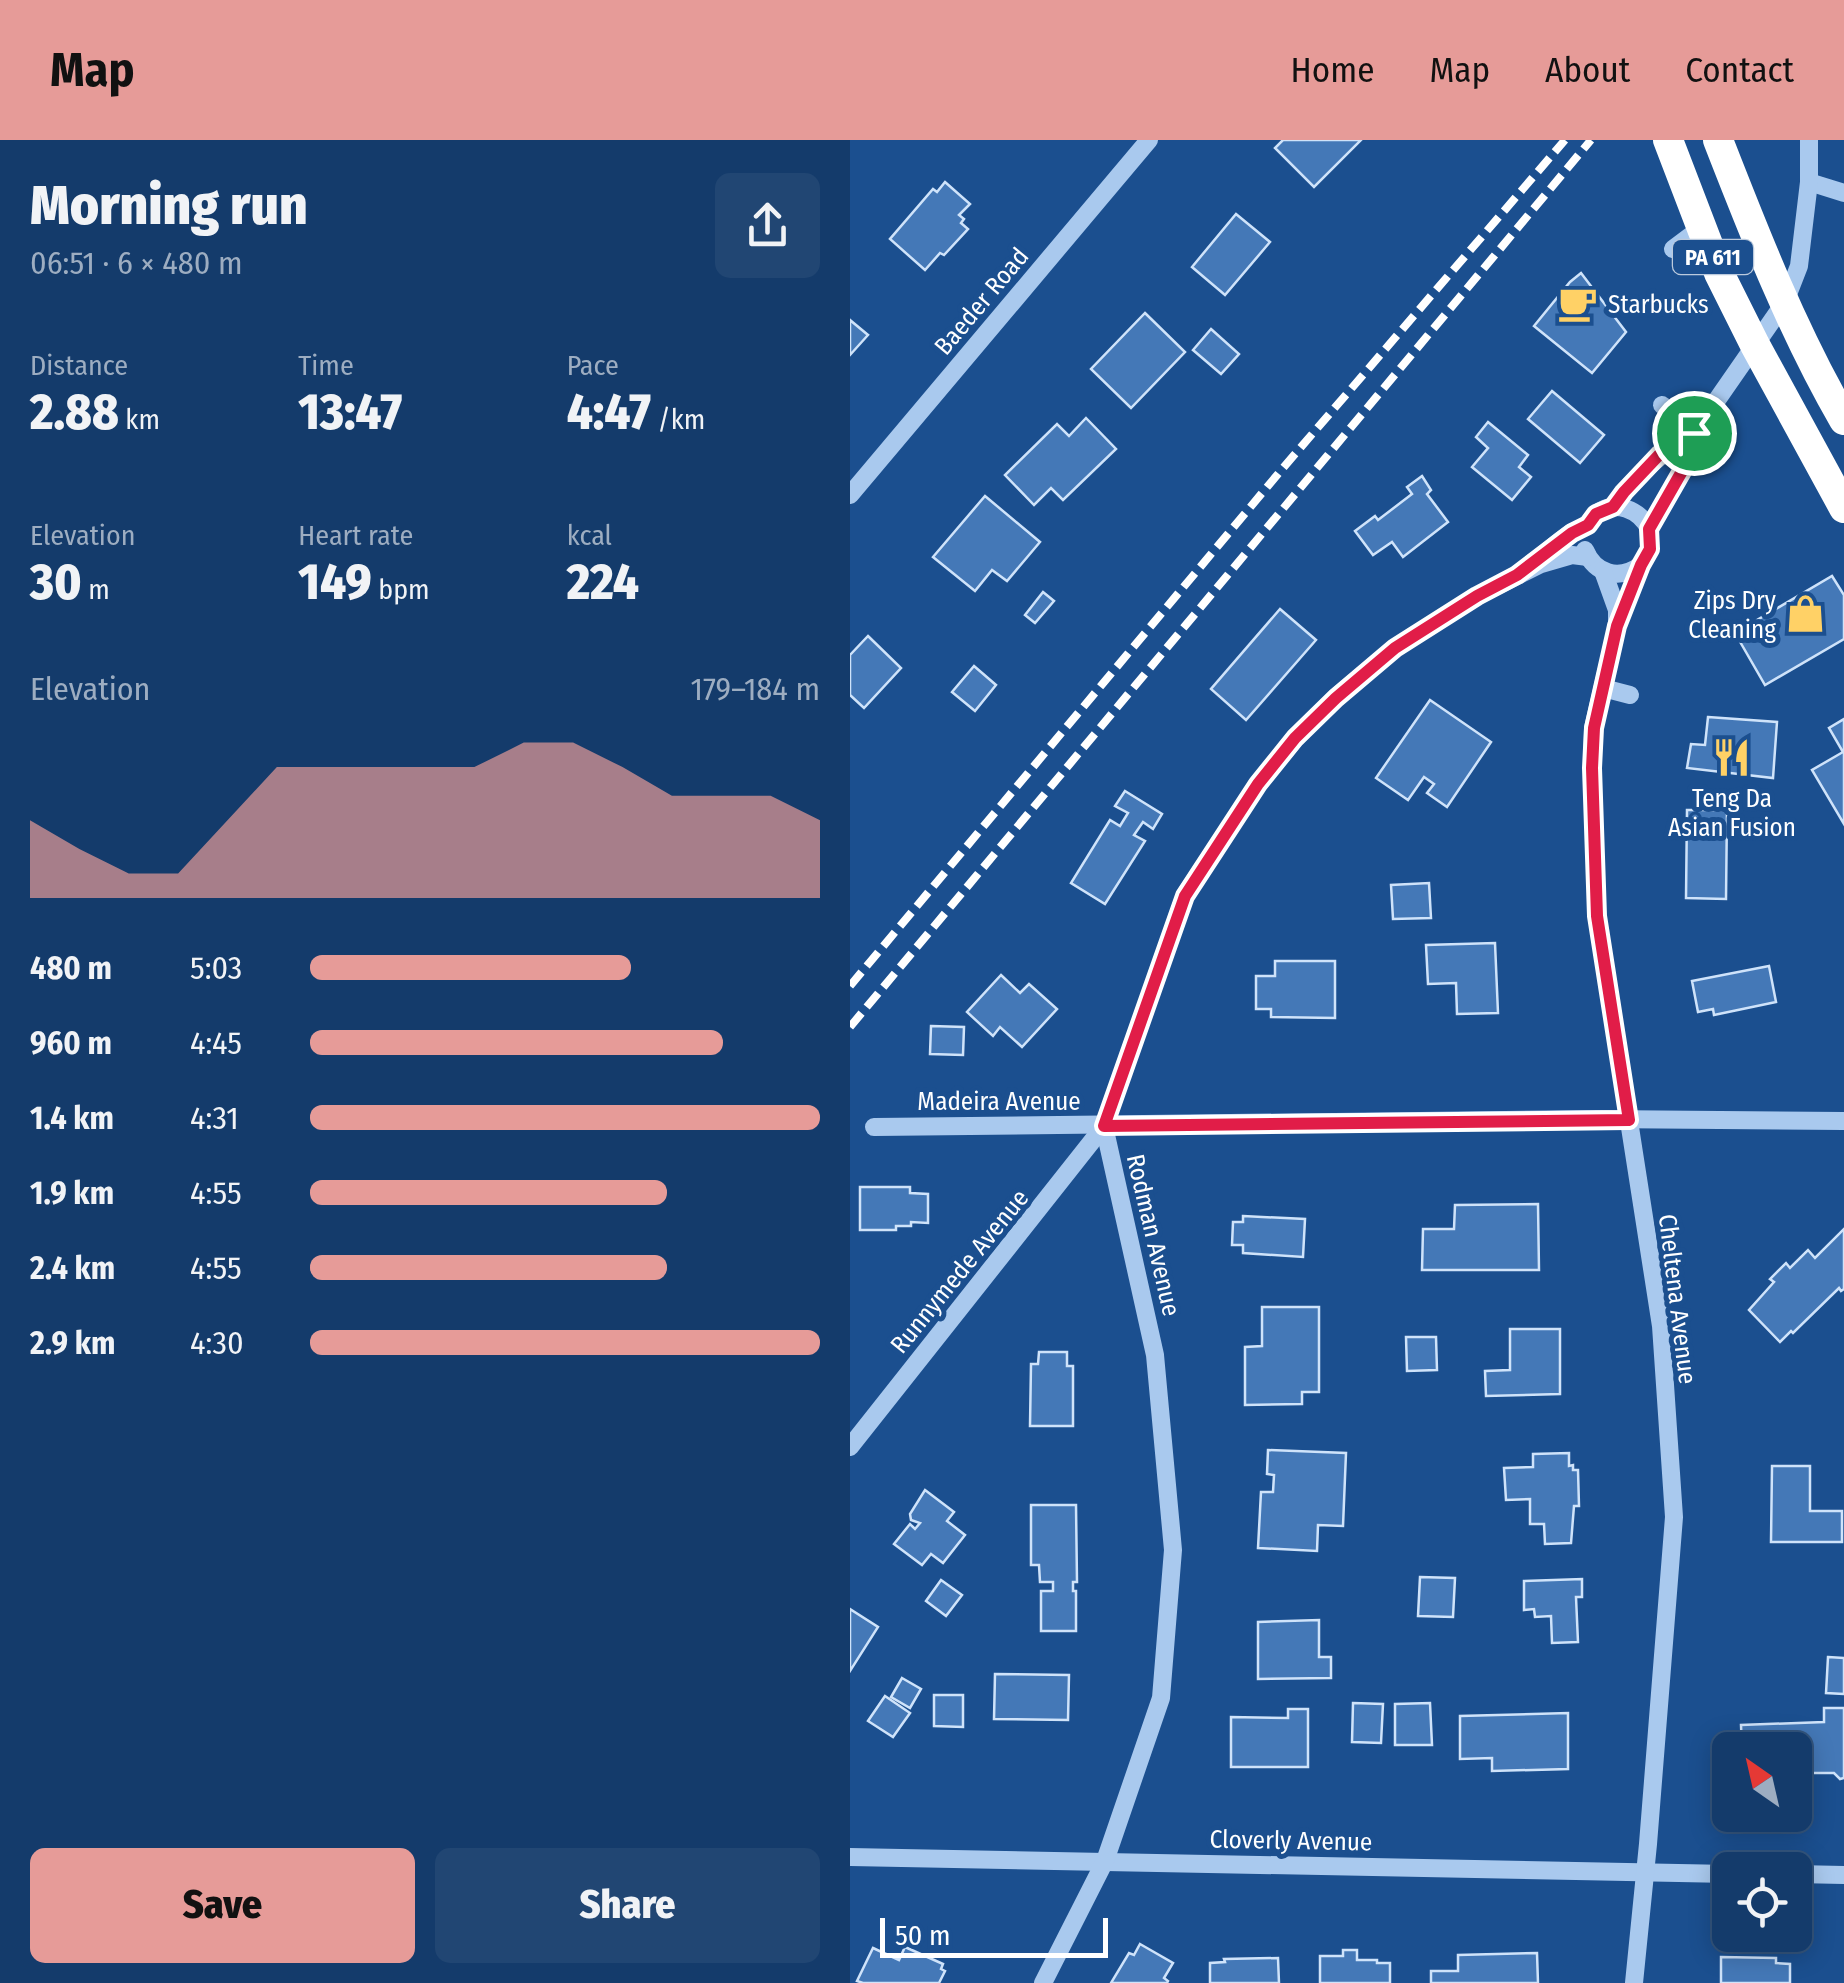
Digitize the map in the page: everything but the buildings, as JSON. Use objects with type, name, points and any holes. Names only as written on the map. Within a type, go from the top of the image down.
[{"type":"highway","name":"PA 611","points":[[1718,140],[1750,224],[1828,394],[1844,420]]},
{"type":"highway","name":"PA 611","points":[[1673,153],[1719,272],[1754,345],[1844,508]]},
{"type":"street","name":"Baeder Road","points":[[850,495],[1149,140]]},
{"type":"street","points":[[1786,302],[1799,266],[1809,182],[1808,140]]},
{"type":"street","points":[[1809,182],[1844,193]]},
{"type":"street","points":[[1673,249],[1701,228]]},
{"type":"street","name":"Cheltena Avenue","points":[[1634,1983],[1674,1517],[1661,1326],[1597,916],[1594,728],[1617,626],[1634,573],[1650,549],[1649,529],[1685,466],[1694,433],[1786,302]]},
{"type":"street","points":[[1662,405],[1694,433]]},
{"type":"street","name":"Cheltena Avenue","points":[[1613,507],[1659,455],[1694,433]]},
{"type":"street","points":[[1634,573],[1615,574],[1594,566],[1584,541],[1588,525],[1596,514],[1613,507],[1638,514],[1649,529]]},
{"type":"street","name":"Rodman Avenue","points":[[1517,575],[1588,525]]},
{"type":"street","name":"Rodman Avenue","points":[[1043,1983],[1105,1862],[1161,1698],[1173,1550],[1154,1355],[1104,1126],[1185,896],[1258,784],[1295,738],[1395,648],[1517,575],[1572,555],[1588,557]]},
{"type":"street","name":"Cheltena Avenue","points":[[1604,571],[1617,610],[1617,626]]},
{"type":"street","points":[[1603,688],[1630,696]]},
{"type":"street","name":"Madeira Avenue","points":[[874,1127],[1844,1121]]},
{"type":"street","name":"Runnymede Avenue","points":[[850,1447],[1104,1126]]},
{"type":"street","name":"Cloverly Avenue","points":[[850,1856],[1712,1874]]},
{"type":"street","points":[[1812,1874],[1844,1875]]},
{"type":"railway","points":[[850,986],[1283,468],[1565,140]]},
{"type":"railway","points":[[850,1027],[1591,140]]},
{"type":"place","name":"Starbucks","points":[[1578,304]]},
{"type":"place","name":"Zips Dry Cleaning","points":[[1806,614]]},
{"type":"place","name":"Teng Da Asian Fusion","points":[[1732,757]]},
{"type":"route","points":[[1694,433],[1685,466],[1649,529],[1650,549],[1617,626],[1594,728],[1597,916],[1629,1120],[1104,1126],[1185,896],[1258,784],[1295,738],[1395,648],[1517,575],[1588,525],[1596,514],[1613,507],[1659,455],[1694,433]]}]
